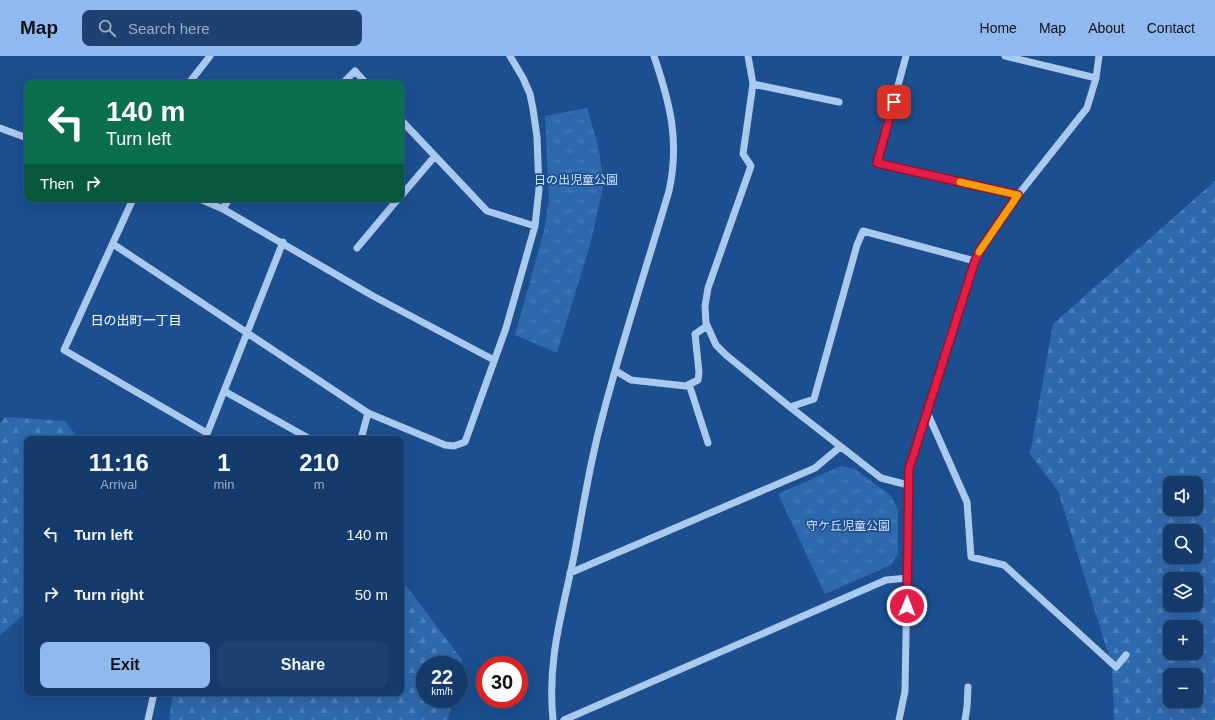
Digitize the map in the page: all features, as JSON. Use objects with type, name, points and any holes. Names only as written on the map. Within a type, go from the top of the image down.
[{"type":"street","points":[[191,80],[210,56]]},
{"type":"street","points":[[113,244],[368,413],[444,445],[454,446],[465,442],[506,328],[535,226],[539,189],[537,137],[533,109],[530,94],[523,78],[510,56]]},
{"type":"street","points":[[553,720],[550,694],[552,662],[558,622],[570,573],[600,426],[670,191],[673,172],[675,152],[670,108],[654,56]]},
{"type":"street","points":[[748,56],[753,84],[742,154],[751,166],[708,288],[705,306],[707,326],[716,345],[726,355],[790,408],[882,478],[908,485]]},
{"type":"street","points":[[906,56],[877,163],[1018,195]]},
{"type":"street","points":[[1005,56],[1096,78]]},
{"type":"street","points":[[899,720],[905,691],[909,469],[975,261],[982,247],[1018,195],[1087,108],[1096,78],[1100,56]]},
{"type":"street","points":[[346,80],[355,71],[363,80]]},
{"type":"street","points":[[753,84],[839,102]]},
{"type":"street","points":[[404,123],[487,211],[535,226]]},
{"type":"street","points":[[0,128],[24,137]]},
{"type":"street","points":[[404,192],[435,156]]},
{"type":"street","points":[[132,202],[64,350],[206,436],[282,242]]},
{"type":"street","points":[[207,202],[223,209],[282,242],[373,296],[494,360]]},
{"type":"street","points":[[223,209],[227,202]]},
{"type":"street","points":[[357,248],[395,202]]},
{"type":"street","points":[[790,408],[814,399],[857,245],[863,231],[975,261]]},
{"type":"street","points":[[616,371],[631,380],[686,386],[698,380],[699,372],[696,334],[707,326]]},
{"type":"street","points":[[689,384],[708,443]]},
{"type":"street","points":[[224,391],[305,436]]},
{"type":"street","points":[[927,412],[967,502],[971,558],[1004,566],[1116,667],[1126,655]]},
{"type":"street","points":[[362,436],[368,413]]},
{"type":"street","points":[[570,573],[815,468],[840,447]]},
{"type":"street","points":[[564,720],[886,580],[908,578]]},
{"type":"street","points":[[965,720],[968,687]]},
{"type":"street","points":[[148,720],[153,696]]},
{"type":"green space","name":"日の出児童公園","points":[[587,108],[598,145],[604,183],[590,245],[557,353],[515,335],[544,231],[549,200],[545,116]]},
{"type":"green space","points":[[1215,181],[1215,720],[1114,720],[1112,666],[1058,491],[1030,454],[1053,324]]},
{"type":"green space","points":[[5,417],[65,421],[77,436],[24,436],[24,615],[0,635],[0,424]]},
{"type":"green space","name":"守ケ丘児童公園","points":[[841,466],[855,469],[891,496],[898,510],[898,554],[891,565],[825,594],[778,494]]},
{"type":"green space","points":[[404,583],[459,656],[416,656],[416,708],[451,708],[448,720],[169,720],[173,696],[404,696]]},
{"type":"slow traffic","points":[[960,182],[1018,195],[979,252]]},
{"type":"district","name":"日の出町一丁目","points":[[136,320]]},
{"type":"route","points":[[894,102],[877,163],[1018,195],[982,247],[975,261],[909,469],[907,606]]}]
